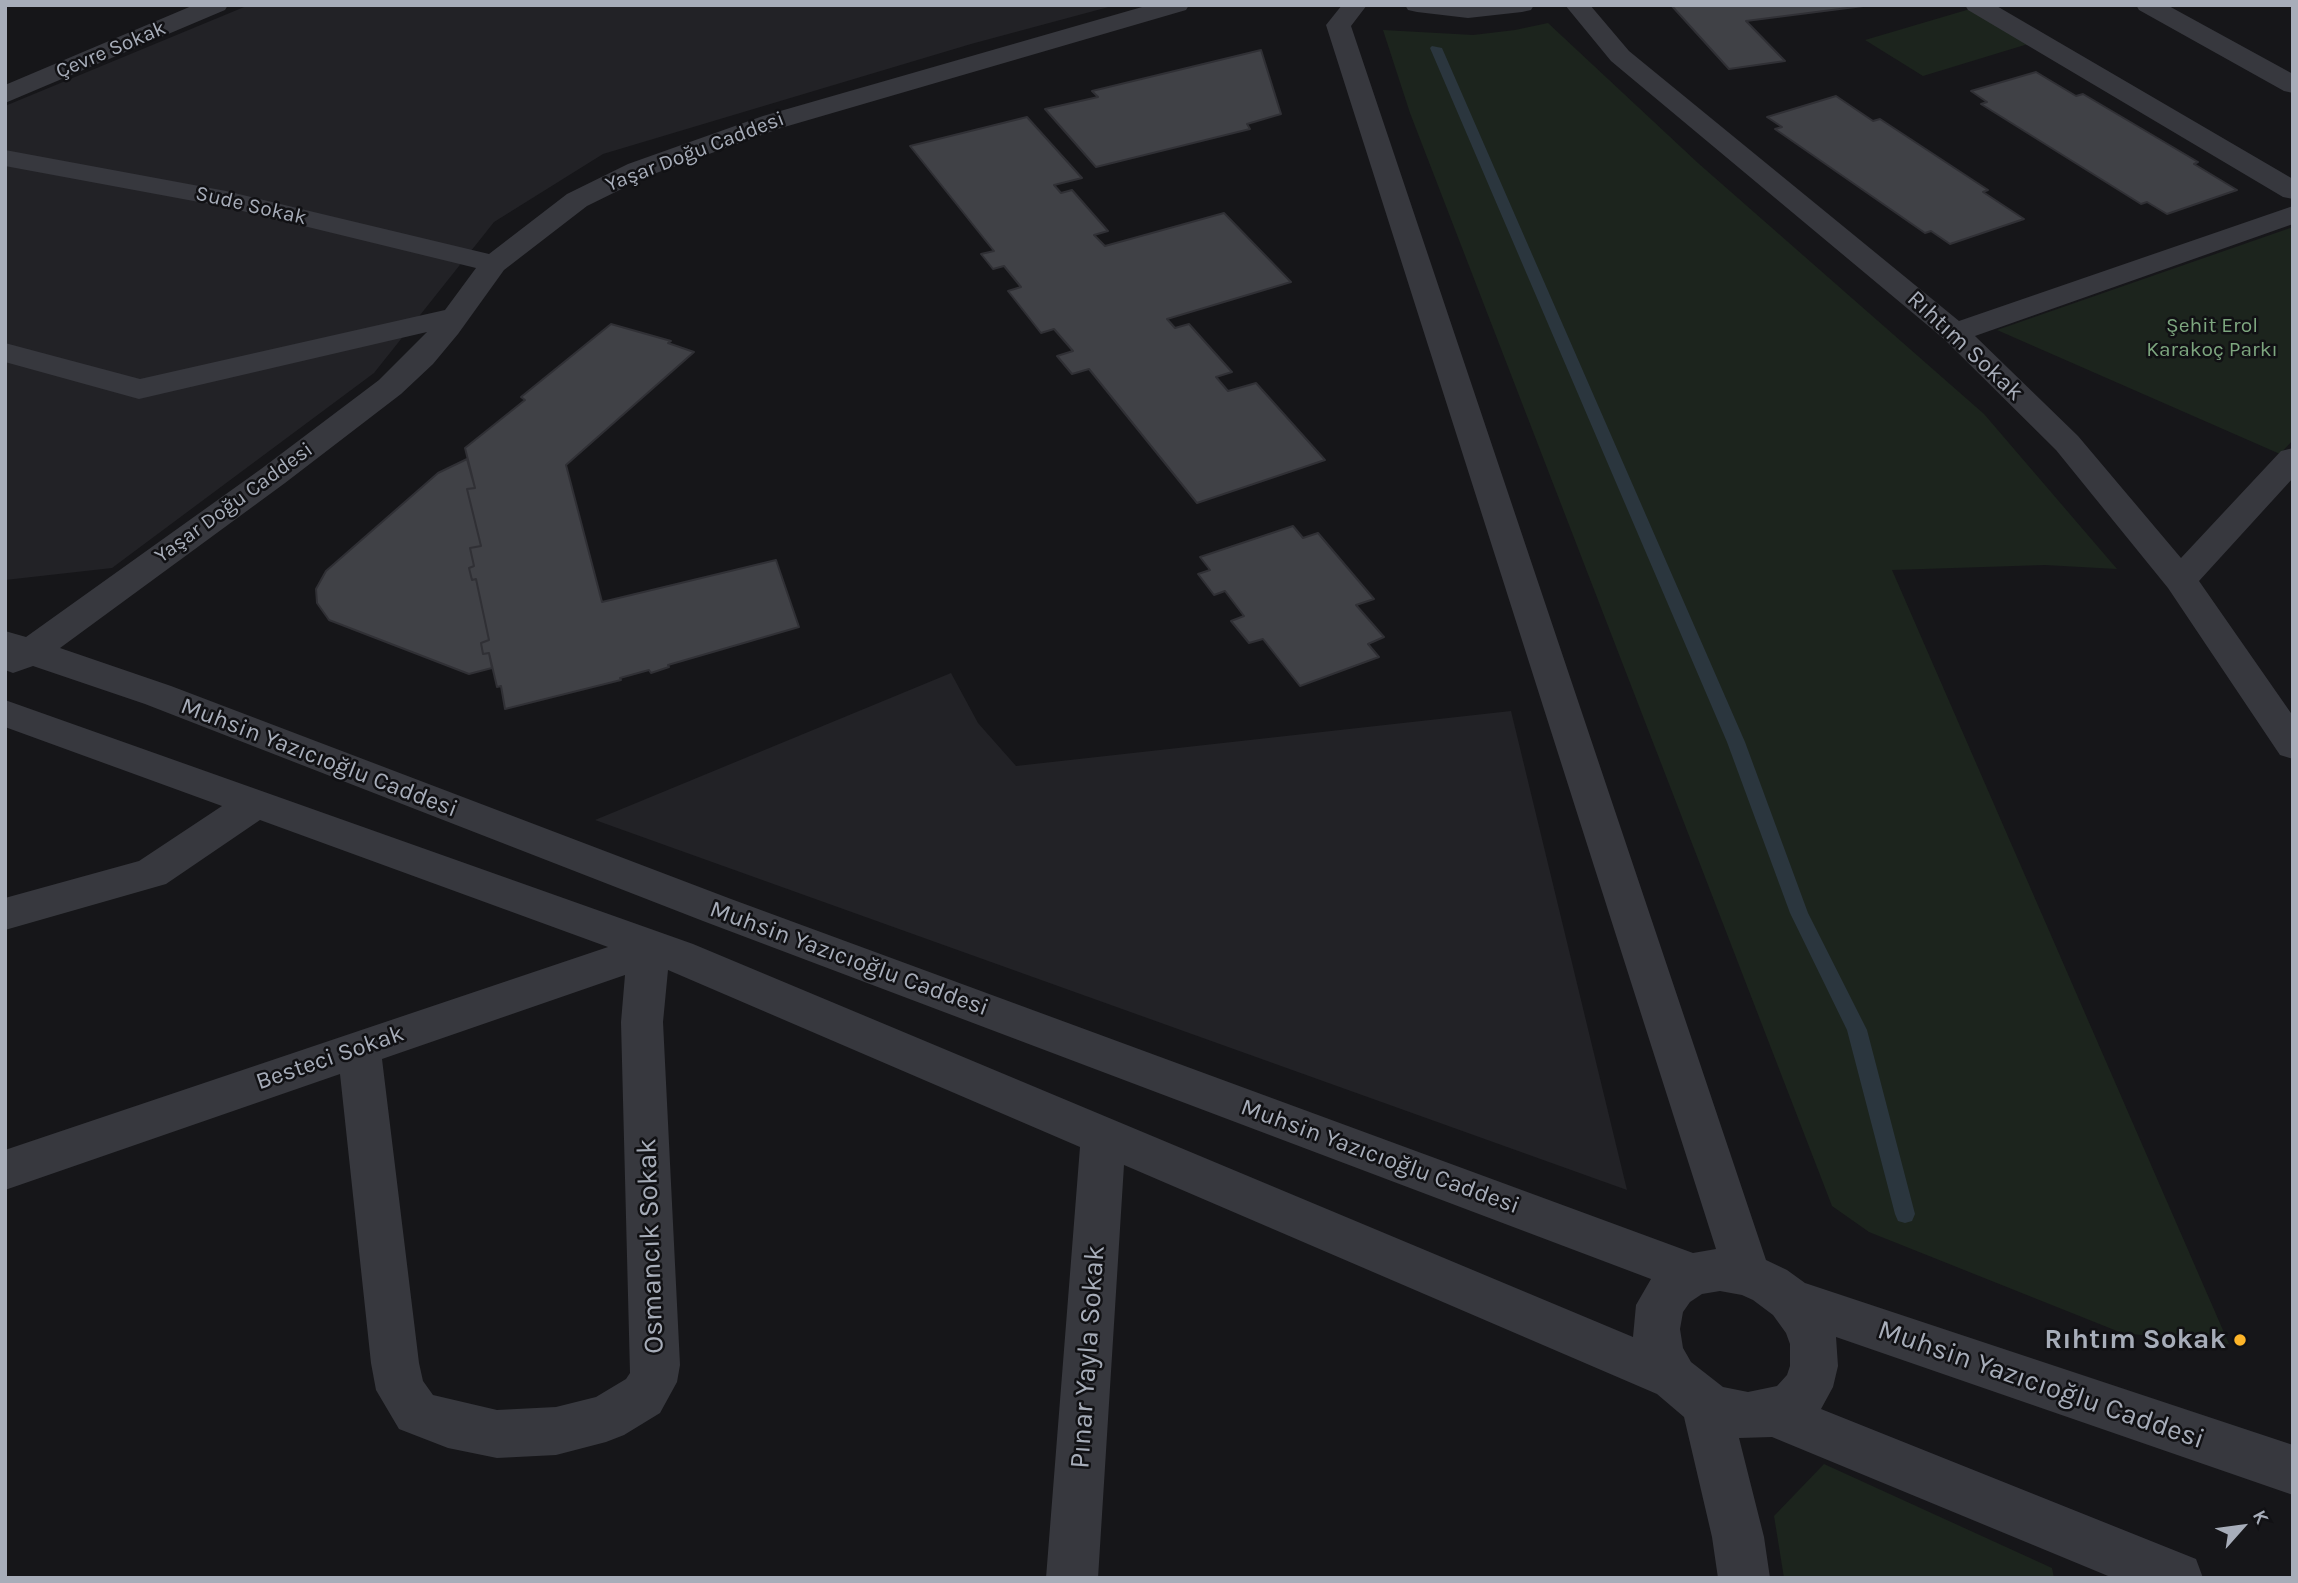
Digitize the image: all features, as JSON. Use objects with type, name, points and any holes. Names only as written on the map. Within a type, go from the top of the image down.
[{"type":"street","name":"Çevre Sokak","points":[[5,95],[216,5]]},
{"type":"street","name":"Yaşar Doğu Caddesi","points":[[14,653],[273,476],[390,387],[422,357],[494,264],[577,200],[606,183],[650,165],[816,108],[1177,5]]},
{"type":"street","points":[[1355,5],[1338,24],[1746,1274]]},
{"type":"street","points":[[1418,5],[1468,11],[1503,10],[1522,5]]},
{"type":"street","name":"Rıhtım Sokak","points":[[1577,5],[1620,56],[1955,333],[2067,443],[2180,580],[2293,745]]},
{"type":"street","points":[[1977,5],[2293,191]]},
{"type":"street","points":[[2148,5],[2293,85]]},
{"type":"street","name":"Sude Sokak","points":[[5,158],[226,199],[494,264]]},
{"type":"street","points":[[1955,333],[2293,214]]},
{"type":"street","points":[[5,352],[139,389],[454,317]]},
{"type":"street","points":[[2180,580],[2293,458]]},
{"type":"street","name":"Muhsin Yazıcıoğlu Caddesi","points":[[14,653],[158,695],[730,915],[1693,1274]]},
{"type":"street","points":[[5,713],[655,948],[1103,1136],[1725,1403],[2177,1578]]},
{"type":"street","points":[[5,914],[152,873],[256,803]]},
{"type":"street","name":"Osmancık Sokak","points":[[359,1048],[395,1363],[401,1390],[416,1412],[448,1424],[497,1434],[556,1431],[606,1418],[643,1396],[653,1382],[656,1365],[642,1022],[645,977],[655,948]]},
{"type":"street","name":"Besteci Sokak","points":[[5,1170],[655,948]]},
{"type":"street","name":"Pınar Yayla Sokak","points":[[1072,1578],[1103,1136]]},
{"type":"street","points":[[1720,1270],[1746,1274],[1770,1285],[1790,1300],[1805,1321],[1814,1344],[1814,1366],[1808,1387],[1794,1403],[1725,1403],[1660,1354],[1656,1329],[1660,1305],[1673,1287],[1693,1274],[1720,1270]]},
{"type":"street","name":"Muhsin Yazıcıoğlu Caddesi","points":[[1790,1300],[2293,1469]]},
{"type":"street","points":[[1725,1403],[1741,1557]]},
{"type":"shaded area","points":[[249,5],[1116,5],[971,44],[603,154],[494,222],[374,373],[112,568],[5,580],[5,106]]},
{"type":"shaded area","points":[[951,673],[978,723],[1016,766],[1511,711],[1627,1190],[595,820]]},
{"type":"green space","points":[[1970,9],[2028,44],[1923,76],[1865,40]]},
{"type":"green space","points":[[1548,23],[1698,163],[1984,414],[2117,569],[2045,565],[1892,570],[2229,1344],[2122,1333],[1869,1232],[1832,1206],[1410,113],[1383,30],[1473,35]]},
{"type":"green space","name":"Şehit Erol Karakoç Parkı","points":[[2293,227],[2293,440],[2280,454],[1997,330]]},
{"type":"green space","points":[[1824,1464],[2052,1568],[2054,1578],[1784,1578],[1774,1516]]},
{"type":"building","points":[[1671,5],[1871,5],[1746,21],[1785,61],[1729,69]]},
{"type":"building","points":[[1261,50],[1281,114],[1247,124],[1250,129],[1096,167],[1045,109],[1098,97],[1092,91]]},
{"type":"building","points":[[2036,72],[2076,96],[2083,94],[2198,162],[2194,164],[2237,190],[2167,214],[2147,202],[2141,204],[1981,104],[1987,102],[1971,91]]},
{"type":"building","points":[[1836,96],[1873,121],[1880,119],[1988,190],[1983,192],[2024,219],[1950,244],[1931,231],[1925,233],[1775,129],[1782,127],[1767,117]]},
{"type":"building","points":[[1027,117],[1082,178],[1054,185],[1061,193],[1072,190],[1108,231],[1094,235],[1105,246],[1224,213],[1291,282],[1167,319],[1175,328],[1189,324],[1232,372],[1216,377],[1228,391],[1256,383],[1325,460],[1197,503],[1089,369],[1072,374],[1057,356],[1073,351],[1054,329],[1041,333],[1008,291],[1021,287],[1004,266],[993,269],[981,254],[994,251],[910,146]]},
{"type":"building","points":[[611,324],[671,341],[668,343],[694,352],[566,465],[602,602],[776,560],[799,627],[668,665],[669,667],[651,673],[649,670],[620,678],[621,680],[505,709],[501,686],[497,687],[489,653],[483,654],[481,643],[489,640],[476,579],[472,580],[469,568],[474,566],[470,548],[481,546],[467,489],[475,488],[465,448],[525,400],[521,397]]},
{"type":"building","points":[[467,459],[475,488],[467,489],[481,546],[470,548],[474,566],[469,568],[472,580],[476,579],[489,640],[481,643],[483,654],[489,653],[492,668],[469,674],[329,620],[317,603],[316,589],[326,571],[438,473]]},
{"type":"building","points":[[1293,526],[1303,538],[1318,533],[1374,599],[1356,605],[1384,637],[1368,644],[1379,657],[1300,686],[1263,639],[1249,643],[1231,621],[1244,616],[1225,591],[1214,595],[1198,574],[1210,570],[1200,557]]},
{"type":"waterway","points":[[1436,48],[1736,742],[1799,913],[1857,1030],[1905,1214]]},
{"type":"place","name":"Rıhtım Sokak","points":[[2240,1340]]}]
